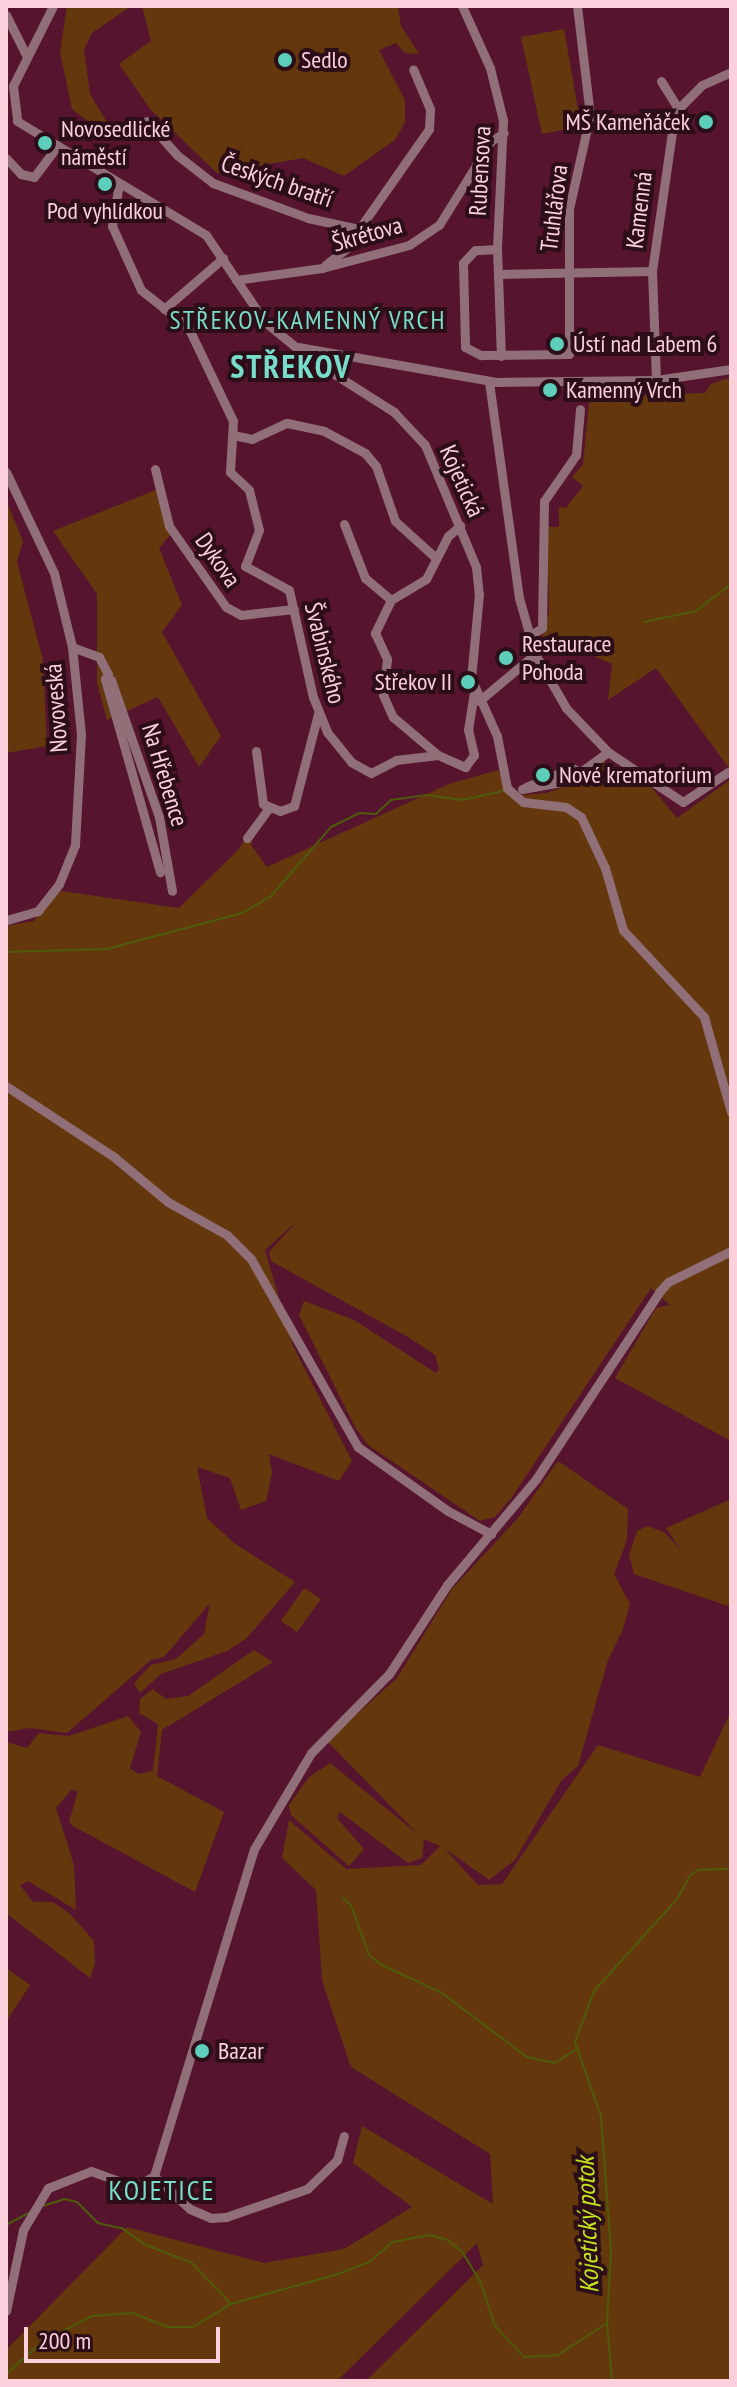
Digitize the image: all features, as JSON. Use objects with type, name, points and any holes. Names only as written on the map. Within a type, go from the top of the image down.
[{"type":"street","points":[[6,158],[21,174],[34,177],[57,146],[11,122],[10,82],[27,57],[53,6]]},
{"type":"street","name":"Rubensova","points":[[462,6],[494,79],[504,133],[497,249],[501,356],[474,353],[465,347],[463,263],[475,250],[497,249]]},
{"type":"street","name":"Truhlářova","points":[[501,356],[569,354],[569,209],[590,115],[576,7]]},
{"type":"street","points":[[6,15],[27,57]]},
{"type":"street","points":[[359,229],[429,129],[430,109],[413,69]]},
{"type":"street","points":[[661,81],[677,107],[702,85],[731,72]]},
{"type":"street","name":"Kamenná","points":[[656,380],[652,271],[668,141],[677,107]]},
{"type":"street","name":"Českých bratří","points":[[147,121],[177,155],[213,183],[308,218],[359,229],[356,241],[322,268]]},
{"type":"street","name":"Škrétova","points":[[236,280],[322,268],[389,253],[420,239],[452,209],[491,141],[504,133]]},
{"type":"street","name":"Kojetická","points":[[57,146],[206,235],[265,322],[295,347],[408,424],[436,465],[460,526],[479,594],[471,678],[476,697],[497,736],[509,792]]},
{"type":"street","name":"Švabinského","points":[[119,183],[112,226],[141,290],[188,327],[230,412],[233,435],[230,472],[249,490],[259,530],[245,566],[282,582],[294,609],[318,714],[340,751],[364,772],[381,771],[396,760],[438,755],[458,768],[473,760],[468,730],[476,697]]},
{"type":"street","points":[[164,309],[223,258]]},
{"type":"street","name":"Truhlářova","points":[[568,272],[652,271]]},
{"type":"street","points":[[499,274],[568,272]]},
{"type":"street","points":[[295,347],[489,381],[575,383],[656,380],[731,369]]},
{"type":"street","points":[[489,381],[516,583],[535,654],[561,701],[608,752],[683,802],[728,772]]},
{"type":"street","points":[[529,636],[542,628],[544,501],[576,455],[580,409]]},
{"type":"street","points":[[233,435],[252,439],[287,423],[324,431],[365,453],[376,466],[395,521],[436,558]]},
{"type":"street","name":"Dykova","points":[[155,469],[169,526],[226,607],[241,615],[294,609]]},
{"type":"street","name":"Novoveská","points":[[6,472],[54,573],[72,647],[81,734],[75,845],[59,884],[38,911],[6,920]]},
{"type":"street","points":[[344,524],[365,578],[391,600]]},
{"type":"street","points":[[438,755],[387,707],[387,659],[375,633],[391,600],[426,579],[436,558],[460,526]]},
{"type":"street","name":"Na Hřebence","points":[[72,647],[99,657],[108,674],[159,817],[172,891]]},
{"type":"street","points":[[476,697],[492,690],[535,654]]},
{"type":"street","name":"Na Hřebence","points":[[108,674],[105,679],[160,872]]},
{"type":"street","points":[[247,838],[268,809],[294,806],[318,714]]},
{"type":"street","points":[[256,751],[259,791],[268,809]]},
{"type":"street","points":[[509,792],[556,786],[582,773],[608,752]]},
{"type":"street","points":[[509,792],[523,802],[566,807],[581,817],[605,868],[623,930],[704,1017],[731,1112]]},
{"type":"street","points":[[6,1086],[114,1157],[168,1202],[227,1235],[251,1259],[358,1447],[448,1511],[491,1534]]},
{"type":"street","points":[[6,2311],[23,2230],[48,2188],[91,2171],[135,2187],[154,2176],[254,1849],[273,1810],[322,1738],[389,1674],[447,1585],[536,1479],[660,1291],[668,1282],[731,1251]]},
{"type":"street","points":[[154,2176],[190,2209],[211,2218],[226,2217],[307,2189],[337,2160],[344,2136]]},
{"type":"shaded area","points":[[67,6],[131,6],[92,33],[84,49],[90,94],[114,134],[110,138],[72,109],[60,52]]},
{"type":"shaded area","points":[[142,6],[398,6],[401,26],[419,54],[405,53],[396,43],[379,50],[405,100],[405,122],[395,140],[344,176],[303,158],[217,173],[151,110],[119,64],[151,41]]},
{"type":"shaded area","points":[[564,29],[581,126],[542,134],[521,37]]},
{"type":"shaded area","points":[[731,377],[731,771],[656,668],[608,700],[612,664],[589,654],[559,652],[541,641],[549,611],[547,527],[559,527],[559,507],[566,508],[583,486],[572,477],[583,464],[589,403],[604,396],[705,393],[711,384]]},
{"type":"shaded area","points":[[161,488],[172,533],[159,548],[182,605],[162,632],[221,736],[199,767],[158,697],[107,720],[97,683],[97,594],[53,531]]},
{"type":"shaded area","points":[[6,500],[23,541],[17,562],[43,660],[47,746],[6,753]]},
{"type":"shaded area","points":[[603,761],[647,782],[677,818],[731,779],[731,1441],[615,1378],[656,1308],[670,1305],[651,1288],[512,1497],[495,1517],[480,1521],[368,1445],[356,1429],[299,1315],[304,1301],[354,1320],[436,1373],[439,1369],[435,1355],[408,1337],[271,1261],[269,1252],[298,1220],[265,1250],[293,1346],[352,1461],[339,1481],[269,1454],[272,1473],[266,1501],[241,1510],[230,1478],[197,1467],[207,1518],[234,1543],[295,1582],[247,1638],[227,1651],[161,1674],[140,1693],[134,1683],[151,1665],[176,1659],[204,1634],[210,1603],[164,1657],[151,1660],[67,1733],[29,1728],[6,1732],[6,926],[34,921],[54,890],[179,908],[239,849],[259,816],[251,845],[267,867],[449,784],[498,770],[510,796],[546,793],[577,782]]},
{"type":"shaded area","points":[[558,1461],[628,1509],[627,1540],[614,1574],[630,1604],[623,1629],[608,1660],[578,1766],[561,1781],[515,1860],[489,1880],[444,1848],[478,1885],[502,1884],[598,1745],[700,1777],[731,1711],[731,2381],[366,2381],[483,2265],[477,2243],[337,2381],[6,2381],[7,2349],[127,2227],[264,2263],[344,2249],[412,2207],[353,2163],[362,2126],[493,2204],[490,2154],[351,2067],[322,1980],[316,1890],[282,1858],[289,1820],[346,1869],[421,1865],[440,1846],[424,1839],[422,1858],[408,1863],[340,1812],[337,1818],[364,1849],[349,1866],[291,1815],[289,1805],[309,1777],[330,1763],[419,1835],[327,1741],[397,1678],[452,1589],[518,1518]]},
{"type":"shaded area","points":[[731,1499],[731,1607],[634,1574],[629,1555],[637,1531],[647,1526],[664,1532],[680,1549],[666,1528]]},
{"type":"shaded area","points":[[304,1588],[321,1599],[297,1632],[281,1621]]},
{"type":"shaded area","points":[[254,1650],[273,1662],[162,1730],[157,1776],[224,1812],[195,1892],[73,1826],[69,1822],[78,1791],[71,1790],[56,1808],[74,1865],[76,1910],[28,1881],[20,1885],[33,1902],[53,1902],[70,1914],[94,1941],[95,1964],[90,1978],[6,1913],[6,1742],[27,1748],[39,1733],[69,1736],[128,1716],[141,1732],[130,1768],[138,1774],[153,1771],[158,1724],[139,1713],[140,1699],[153,1689],[166,1699],[188,1696]]},
{"type":"shaded area","points":[[6,1968],[30,1985],[6,2022]]},
{"type":"waterway","points":[[644,622],[696,611],[731,584]]},
{"type":"waterway","points":[[6,952],[107,949],[242,913],[271,896],[331,827],[360,813],[376,814],[391,800],[426,795],[462,800],[503,791]]},
{"type":"waterway","name":"Kojetický potok","points":[[6,2374],[42,2342],[92,2316],[133,2313],[168,2327],[193,2327],[231,2304],[338,2274],[369,2262],[393,2242],[430,2235],[448,2240],[463,2253],[480,2281],[495,2326],[524,2357],[558,2355],[607,2323],[611,2252],[601,2116],[575,2042],[594,1991],[677,1899],[690,1876],[698,1870],[731,1869]]},
{"type":"waterway","points":[[343,1898],[351,1905],[369,1955],[382,1965],[442,1993],[527,2057],[555,2063],[575,2050]]},
{"type":"waterway","points":[[43,2206],[64,2199],[77,2202],[98,2223],[123,2229],[146,2245],[192,2263],[231,2304]]},
{"type":"waterway","points":[[6,2225],[30,2212]]},
{"type":"waterway","points":[[607,2323],[612,2381]]},
{"type":"place","name":"Sedlo","points":[[285,60]]},
{"type":"place","name":"MŠ Kameňáček","points":[[706,122]]},
{"type":"place","name":"Novosedlické náměstí","points":[[45,143]]},
{"type":"place","name":"Pod vyhlídkou","points":[[105,184]]},
{"type":"place","name":"Ústí nad Labem 6","points":[[557,344]]},
{"type":"place","name":"Kamenný Vrch","points":[[550,390]]},
{"type":"place","name":"Restaurace Pohoda","points":[[506,658]]},
{"type":"place","name":"Střekov II","points":[[468,682]]},
{"type":"place","name":"Nové krematorium","points":[[543,775]]},
{"type":"place","name":"Bazar","points":[[202,2051]]},
{"type":"district","name":"STŘEKOV-KAMENNÝ VRCH","points":[[308,320]]},
{"type":"district","name":"STŘEKOV","points":[[291,366]]},
{"type":"district","name":"KOJETICE","points":[[162,2190]]}]
